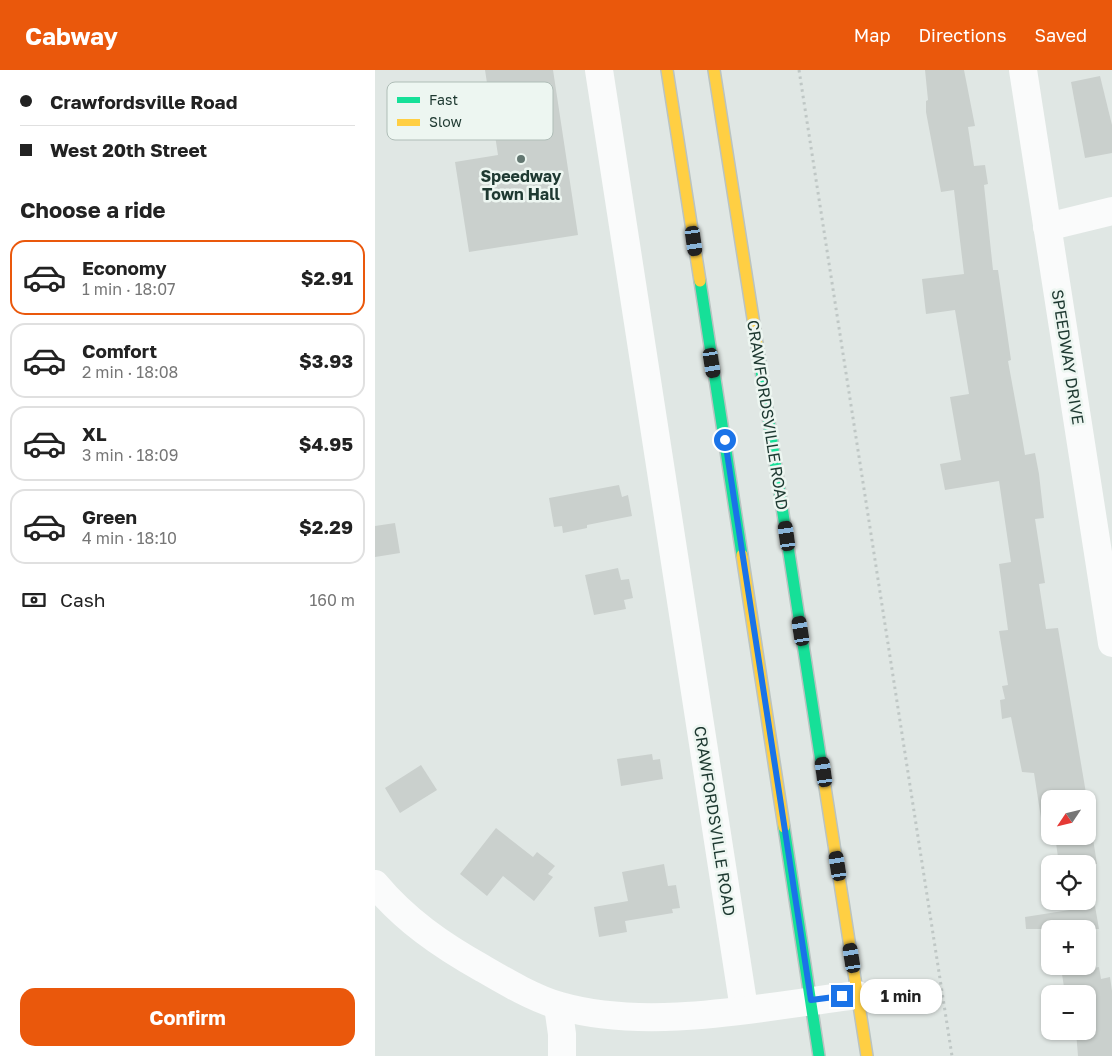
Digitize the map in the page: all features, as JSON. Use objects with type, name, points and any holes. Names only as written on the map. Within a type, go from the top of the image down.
[{"type":"main road","points":[[667,70],[819,1056]]},
{"type":"main road","name":"CRAWFORDSVILLE ROAD","points":[[714,70],[867,1056]]},
{"type":"street","name":"CRAWFORDSVILLE ROAD","points":[[599,70],[745,1010]]},
{"type":"street","name":"SPEEDWAY DRIVE","points":[[1023,70],[1047,227],[1106,565],[1112,643]]},
{"type":"street","points":[[1047,227],[1112,211]]},
{"type":"street","points":[[375,884],[407,918],[448,949],[509,984],[558,1006],[622,1016],[709,1013],[745,1010],[857,994]]},
{"type":"street","points":[[558,1006],[562,1034],[562,1056]]},
{"type":"path","points":[[799,70],[952,1056]]},
{"type":"building","name":"Speedway Town Hall","points":[[485,70],[553,70],[578,235],[469,252],[455,162],[498,155],[496,140],[553,140],[553,82],[487,82]]},
{"type":"building","points":[[925,70],[964,70],[975,126],[968,127],[974,166],[985,165],[988,184],[984,185],[993,270],[998,270],[1011,360],[1008,361],[1025,455],[1035,453],[1039,474],[1044,518],[1035,519],[1045,583],[1039,584],[1046,629],[1058,628],[1085,790],[1041,790],[1041,818],[1034,773],[1022,772],[1011,717],[1002,719],[1000,700],[1005,699],[1002,686],[1008,685],[999,631],[1008,630],[999,564],[1011,562],[999,481],[945,490],[940,464],[961,460],[950,397],[969,394],[955,310],[926,314],[922,279],[964,274],[954,190],[941,192],[926,112],[926,101],[928,100]]},
{"type":"building","points":[[1100,76],[1112,125],[1112,153],[1085,158],[1071,82]]},
{"type":"building","points":[[619,485],[622,497],[628,495],[632,516],[587,525],[587,528],[563,533],[562,526],[554,527],[549,498]]},
{"type":"building","points":[[395,523],[400,553],[375,557],[375,526]]},
{"type":"building","points":[[618,568],[621,580],[629,579],[633,598],[624,600],[626,609],[594,615],[585,575]]},
{"type":"building","points":[[652,754],[653,760],[660,759],[663,779],[621,786],[617,759]]},
{"type":"building","points":[[421,765],[437,790],[400,813],[385,788]]},
{"type":"building","points":[[496,828],[533,857],[537,852],[555,866],[548,874],[553,877],[534,901],[503,876],[487,896],[460,874]]},
{"type":"building","points":[[1056,845],[1094,845],[1096,855],[1058,855]]},
{"type":"building","points":[[664,864],[668,886],[676,885],[680,908],[672,909],[673,913],[625,921],[627,932],[599,937],[594,907],[628,901],[622,872]]},
{"type":"building","points":[[1070,910],[1096,910],[1099,929],[1096,929],[1096,920],[1041,920],[1041,929],[1026,929],[1025,917]]},
{"type":"building","points":[[1099,967],[1101,979],[1110,977],[1112,991],[1112,1056],[1078,1056],[1077,1040],[1096,1040],[1096,985],[1064,985],[1062,975],[1096,975],[1096,968]]},
{"type":"traffic: fast","points":[[700,281],[742,555]]},
{"type":"traffic: fast","points":[[757,344],[822,768]]},
{"type":"traffic: fast","points":[[784,827],[819,1056]]},
{"type":"traffic: slow","points":[[667,70],[700,281]]},
{"type":"traffic: slow","points":[[714,70],[757,344]]},
{"type":"traffic: slow","points":[[742,555],[784,827]]},
{"type":"traffic: slow","points":[[822,768],[867,1056]]},
{"type":"place","name":"Speedway Town Hall","points":[[521,159]]},
{"type":"route","points":[[725,440],[811,1000],[842,996]]}]
